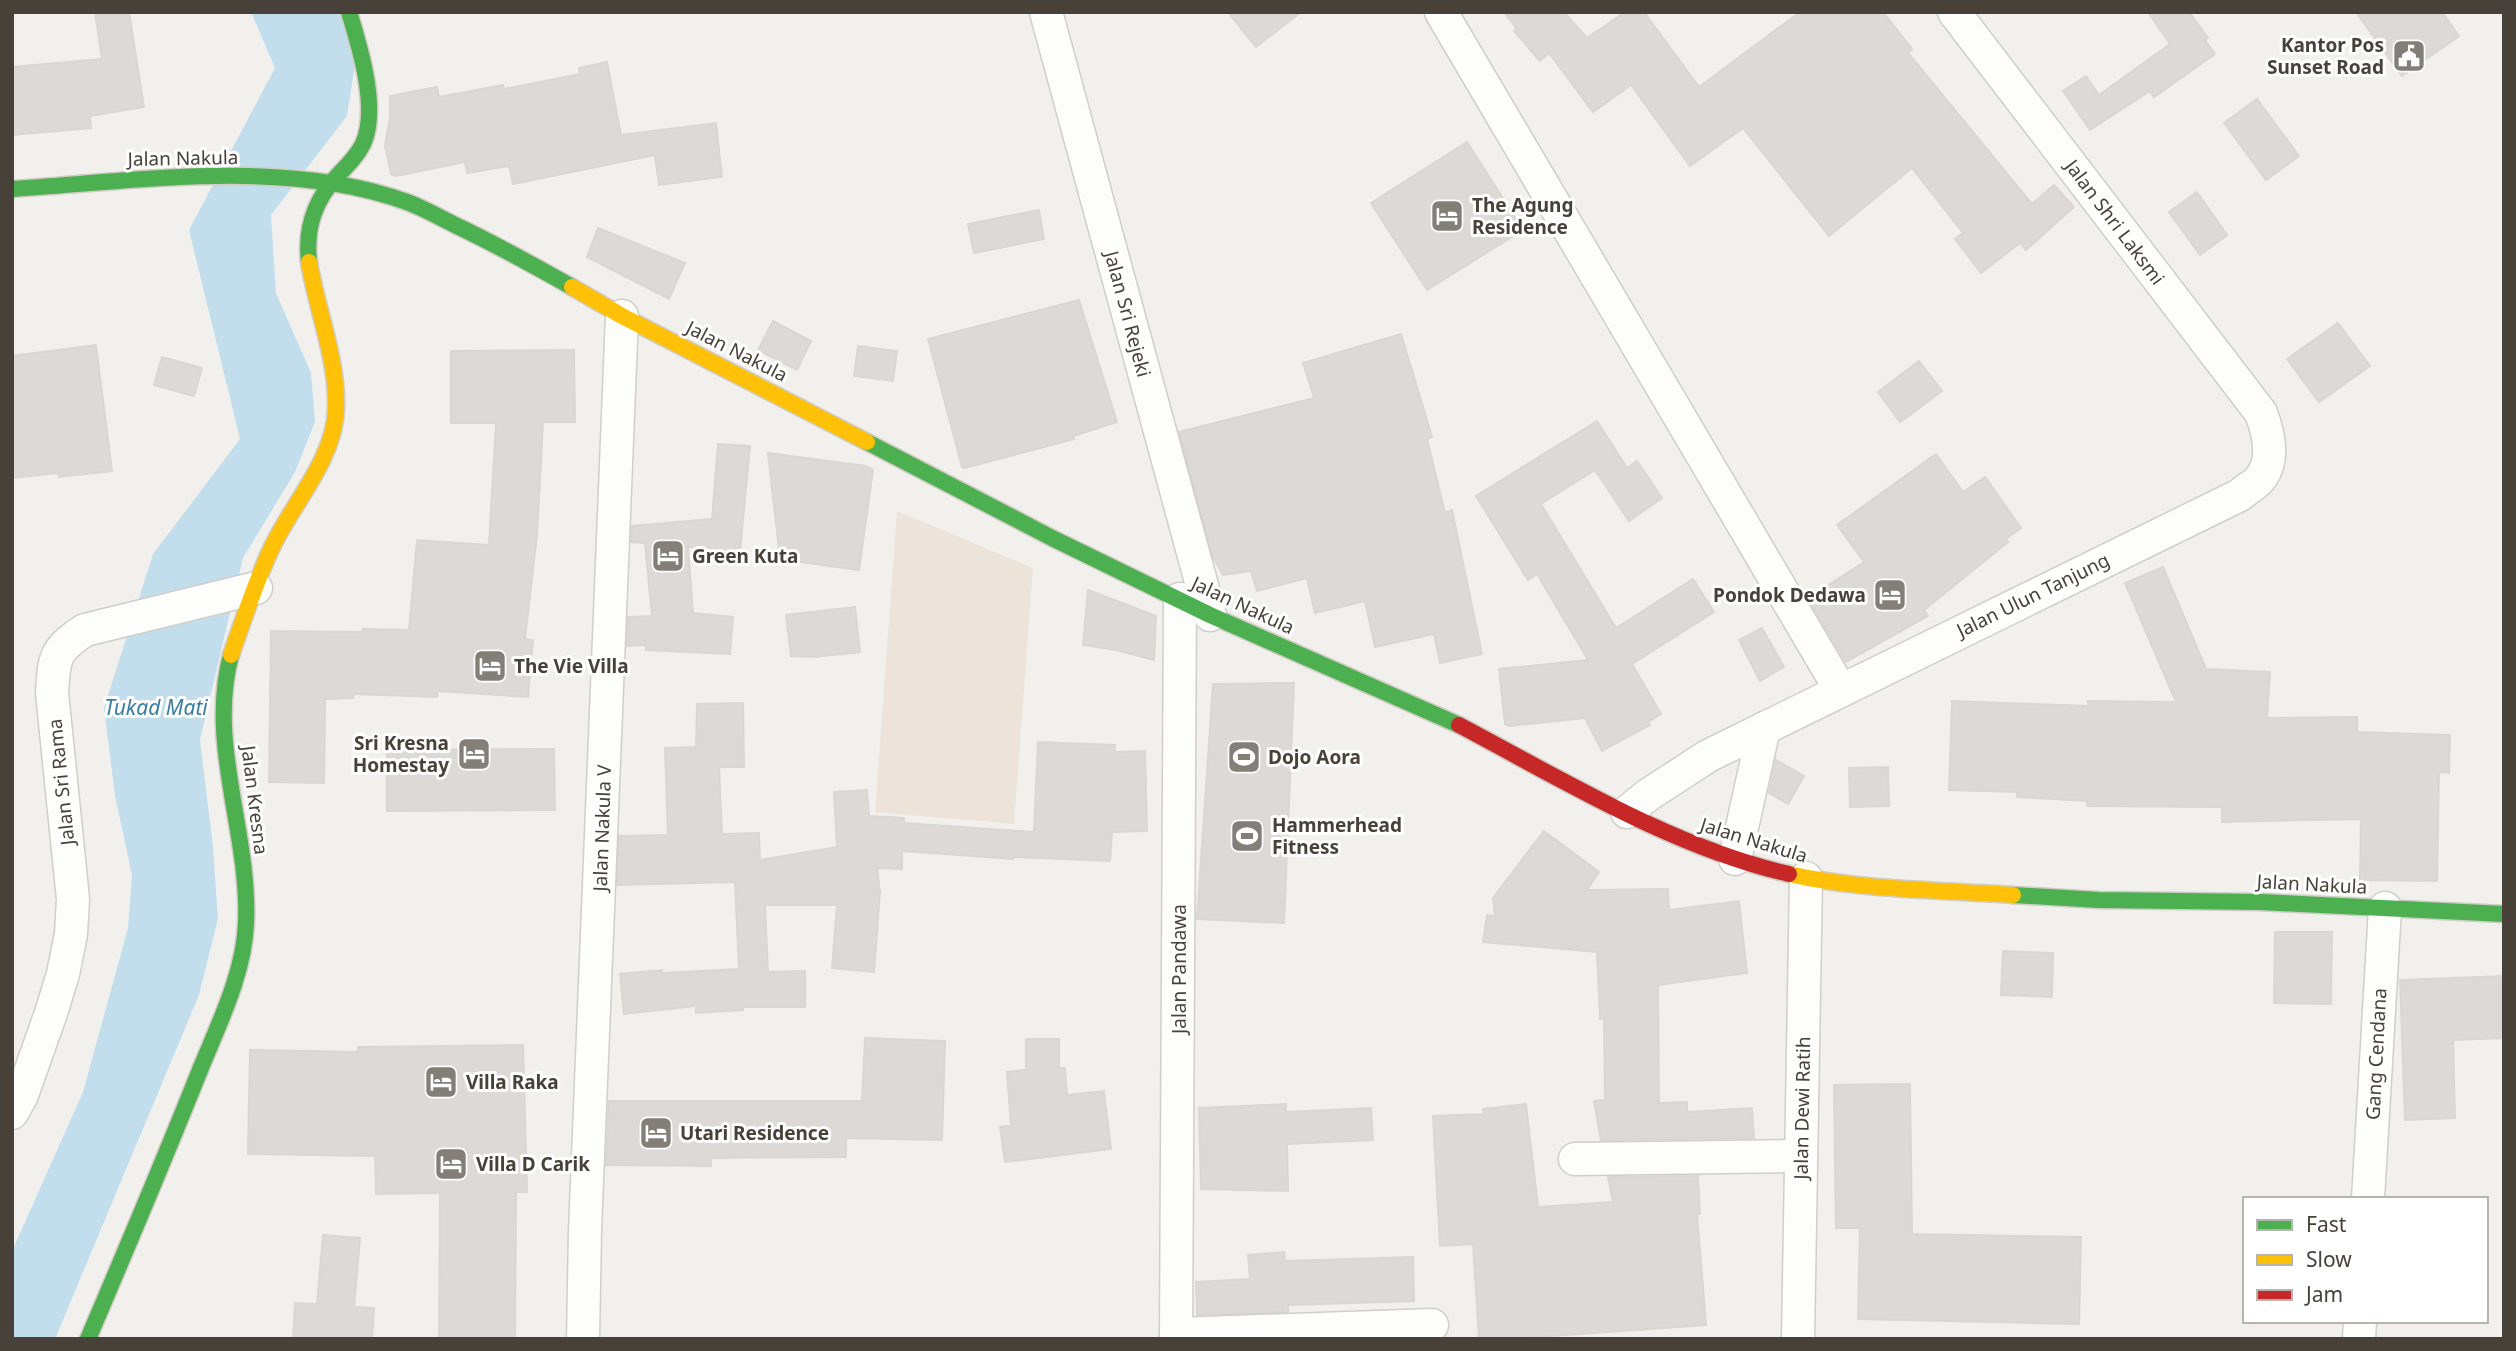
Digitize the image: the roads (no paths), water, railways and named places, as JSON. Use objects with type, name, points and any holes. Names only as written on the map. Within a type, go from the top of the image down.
[{"type":"main road","name":"Jalan Kresna","points":[[88,1339],[220,1021],[243,948],[246,895],[228,774],[225,697],[230,659],[247,590],[331,436],[336,411],[335,382],[314,287],[308,240],[313,211],[328,183],[364,144],[368,125],[368,97],[363,65],[349,12]]},
{"type":"main road","name":"Jalan Nakula","points":[[12,189],[204,176],[304,179],[408,202],[512,253],[622,316],[958,491],[1210,615],[1458,724],[1697,846],[1762,868],[1806,878],[1903,888],[2099,900],[2260,902],[2504,914]]},
{"type":"street","name":"Jalan Sri Rejeki","points":[[1046,12],[1210,615]]},
{"type":"street","points":[[1441,12],[1840,689]]},
{"type":"street","name":"Jalan Shri Laksmi","points":[[1954,12],[2260,413],[2270,436]]},
{"type":"street","name":"Jalan Nakula V","points":[[583,1339],[585,1231],[622,316]]},
{"type":"street","name":"Jalan Ulun Tanjung","points":[[1627,812],[1699,761],[1764,727],[2240,495],[2259,480],[2269,458],[2270,436]]},
{"type":"street","name":"Jalan Sri Rama","points":[[15,1101],[51,1013],[71,934],[73,899],[52,693],[54,664],[65,643],[85,630],[247,590]]},
{"type":"street","name":"Jalan Pandawa","points":[[1176,1337],[1180,599]]},
{"type":"street","points":[[1735,859],[1764,727]]},
{"type":"street","name":"Jalan Dewi Ratih","points":[[1798,1339],[1806,878]]},
{"type":"street","name":"Gang Cendana","points":[[2368,1197],[2385,908]]},
{"type":"street","points":[[1575,1159],[1801,1156]]},
{"type":"street","points":[[1176,1337],[1432,1325]]},
{"type":"water","name":"Tukad Mati","points":[[251,12],[340,12],[355,65],[347,116],[271,215],[276,293],[311,373],[315,422],[295,472],[243,558],[200,740],[213,847],[218,919],[199,995],[55,1339],[12,1339],[12,1251],[83,1092],[128,928],[132,875],[115,796],[104,708],[153,554],[240,439],[189,230],[275,68]]},
{"type":"place","name":"Kantor Pos Sunset Road","points":[[2409,56]]},
{"type":"place","name":"The Agung Residence","points":[[1447,216]]},
{"type":"place","name":"Green Kuta","points":[[668,556]]},
{"type":"place","name":"Pondok Dedawa","points":[[1890,595]]},
{"type":"place","name":"The Vie Villa","points":[[490,666]]},
{"type":"place","name":"Sri Kresna Homestay","points":[[474,754]]},
{"type":"place","name":"Dojo Aora","points":[[1244,757]]},
{"type":"place","name":"Hammerhead Fitness","points":[[1247,836]]},
{"type":"place","name":"Villa Raka","points":[[441,1082]]},
{"type":"place","name":"Utari Residence","points":[[656,1133]]},
{"type":"place","name":"Villa D Carik","points":[[451,1164]]}]
